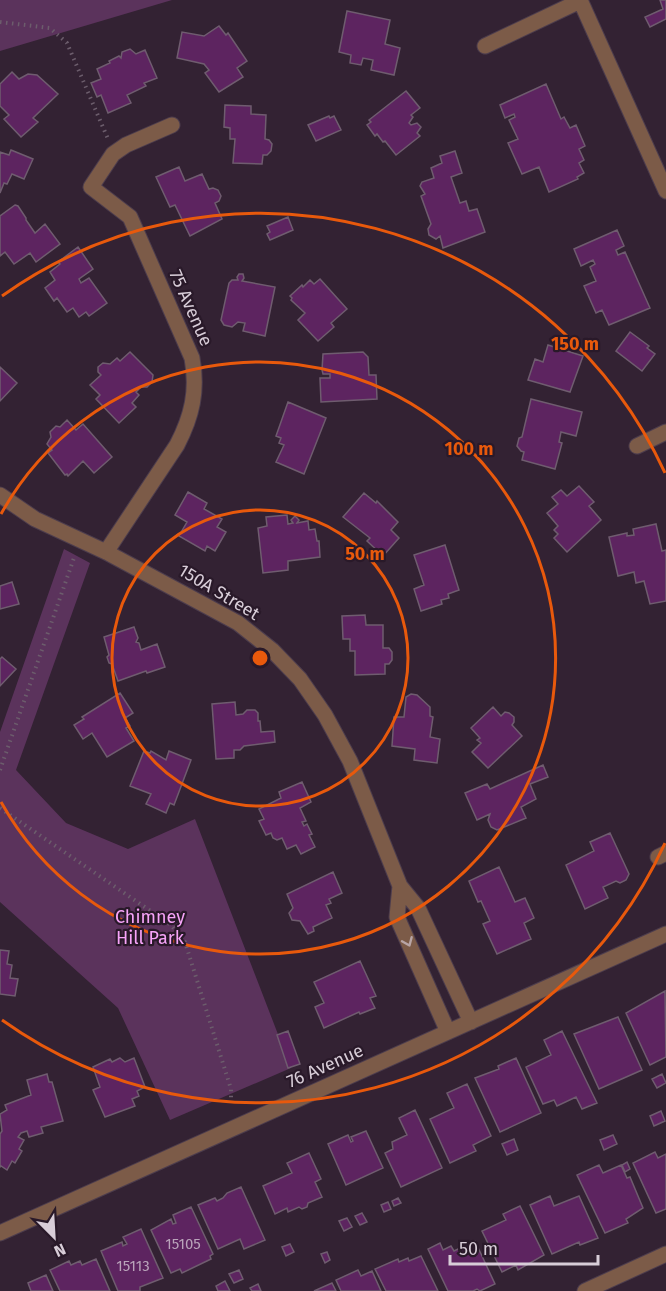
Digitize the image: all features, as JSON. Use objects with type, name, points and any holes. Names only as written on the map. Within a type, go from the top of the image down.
[{"type":"street","points":[[485,46],[580,1],[666,191]]},
{"type":"street","points":[[113,154],[126,145],[172,125]]},
{"type":"street","name":"75 Avenue","points":[[106,552],[186,428],[192,410],[195,375],[192,358],[130,218],[91,187],[113,154]]},
{"type":"street","points":[[637,446],[666,432]]},
{"type":"street","name":"150A Street","points":[[0,495],[35,519],[106,552],[238,622],[272,650],[300,679],[325,715],[350,761],[400,886],[423,917],[471,1022]]},
{"type":"street","name":"150A Street","points":[[400,886],[397,917],[448,1032]]},
{"type":"street","name":"76 Avenue","points":[[0,1233],[666,934]]},
{"type":"street","points":[[585,1291],[666,1254]]},
{"type":"path","points":[[0,22],[50,28],[67,43],[113,154]]},
{"type":"path","points":[[0,770],[75,553]]},
{"type":"path","points":[[0,808],[171,925],[185,942],[231,1089],[231,1099]]},
{"type":"green space","points":[[0,0],[172,0],[0,51]]},
{"type":"green space","name":"Chimney Hill Park","points":[[64,549],[90,563],[16,770],[66,823],[128,849],[195,819],[291,1068],[170,1120],[118,1008],[0,902],[0,732]]},
{"type":"building","points":[[660,0],[666,0],[666,19],[650,27],[645,17],[663,9]]},
{"type":"building","points":[[347,11],[390,20],[385,44],[400,48],[394,75],[371,70],[373,60],[363,58],[361,65],[350,63],[351,55],[339,52]]},
{"type":"building","points":[[219,26],[226,35],[228,33],[247,61],[237,68],[243,77],[219,92],[205,73],[209,70],[204,64],[177,58],[182,32],[204,36]]},
{"type":"building","points":[[130,49],[136,54],[145,50],[157,78],[144,83],[146,86],[127,95],[131,103],[108,113],[101,95],[97,97],[91,83],[101,79],[97,69],[119,56],[121,58],[122,52]]},
{"type":"building","points":[[12,72],[19,79],[28,74],[37,75],[58,94],[33,118],[38,122],[21,137],[4,119],[9,115],[0,106],[0,84]]},
{"type":"building","points":[[546,84],[561,119],[564,117],[570,128],[576,125],[585,146],[579,149],[584,160],[579,163],[584,173],[577,177],[578,179],[549,192],[539,167],[522,174],[508,143],[518,139],[509,120],[515,117],[514,114],[505,118],[500,105]]},
{"type":"building","points":[[406,91],[420,108],[411,115],[413,117],[409,123],[411,125],[417,123],[421,127],[417,133],[420,136],[396,155],[385,141],[383,142],[377,134],[375,136],[367,125],[371,122],[369,120]]},
{"type":"building","points":[[225,105],[251,106],[251,114],[266,115],[265,139],[272,144],[271,151],[263,155],[262,164],[233,163],[235,139],[230,139],[230,128],[224,127]]},
{"type":"building","points":[[329,116],[330,118],[334,116],[341,130],[316,141],[308,125]]},
{"type":"building","points":[[11,150],[33,159],[24,179],[12,174],[7,184],[4,183],[0,193],[0,152],[9,155]]},
{"type":"building","points":[[455,151],[462,173],[451,177],[460,203],[466,201],[469,211],[477,209],[485,232],[443,248],[440,236],[436,239],[429,235],[428,229],[431,224],[421,196],[425,194],[420,186],[422,182],[434,178],[431,168],[442,163],[440,156]]},
{"type":"building","points":[[179,167],[185,181],[202,174],[209,189],[218,190],[221,196],[215,203],[222,219],[190,236],[175,205],[170,207],[156,177]]},
{"type":"building","points":[[15,205],[18,206],[35,233],[45,224],[60,244],[36,262],[30,253],[14,264],[5,252],[0,256],[0,216]]},
{"type":"building","points":[[288,217],[293,230],[270,240],[267,226]]},
{"type":"building","points":[[617,230],[624,246],[616,250],[618,255],[625,252],[650,308],[609,325],[602,310],[596,313],[584,286],[596,281],[590,267],[595,264],[593,260],[581,266],[574,249]]},
{"type":"building","points":[[78,247],[93,269],[79,279],[81,283],[89,278],[107,303],[89,316],[86,312],[79,317],[73,308],[67,312],[57,298],[54,301],[45,288],[55,280],[50,272],[60,264],[58,262]]},
{"type":"building","points":[[239,274],[243,274],[242,281],[275,287],[265,336],[243,331],[245,323],[238,322],[232,327],[224,325],[221,320],[229,283],[232,280],[238,280]]},
{"type":"building","points":[[320,279],[347,309],[331,323],[334,327],[318,341],[298,320],[305,313],[291,300],[290,296],[310,280],[314,284]]},
{"type":"building","points":[[630,332],[649,346],[647,348],[655,354],[642,371],[616,351]]},
{"type":"building","points":[[548,345],[583,356],[570,392],[528,380],[535,359],[543,362]]},
{"type":"building","points":[[130,352],[153,375],[152,382],[136,392],[139,395],[132,403],[136,407],[119,423],[96,399],[100,395],[90,385],[101,375],[98,367],[103,363],[110,364],[117,358],[120,361]]},
{"type":"building","points":[[363,352],[368,357],[369,375],[376,375],[377,399],[321,402],[320,378],[330,378],[330,374],[323,374],[323,354]]},
{"type":"building","points":[[0,367],[17,383],[0,401]]},
{"type":"building","points":[[531,399],[582,412],[576,436],[561,432],[559,442],[562,443],[555,469],[522,460],[524,452],[517,446],[519,438],[522,437]]},
{"type":"building","points":[[288,402],[326,418],[304,474],[276,462],[284,445],[279,443],[281,438],[276,436]]},
{"type":"building","points":[[67,420],[76,430],[83,424],[112,457],[94,473],[83,461],[68,476],[65,475],[48,453],[52,450],[47,444],[51,437],[50,432]]},
{"type":"building","points":[[579,486],[594,502],[589,506],[601,520],[567,552],[554,538],[558,534],[554,530],[558,526],[547,513],[558,504],[552,497],[561,490],[567,496]]},
{"type":"building","points":[[188,492],[207,503],[204,509],[222,519],[217,527],[226,532],[215,551],[207,546],[205,551],[179,536],[187,522],[175,515]]},
{"type":"building","points":[[364,493],[376,503],[377,501],[398,522],[391,530],[399,538],[383,556],[367,541],[370,538],[343,517]]},
{"type":"building","points":[[287,515],[288,524],[293,523],[291,520],[295,516],[299,520],[297,523],[308,521],[309,530],[315,529],[317,541],[319,541],[320,557],[288,561],[288,570],[263,573],[258,528],[267,526],[266,517]]},
{"type":"building","points":[[656,524],[662,551],[666,550],[666,601],[650,604],[644,581],[636,583],[634,572],[618,576],[609,537],[627,533],[627,536],[634,535],[633,529]]},
{"type":"building","points":[[445,545],[459,590],[448,594],[449,598],[441,600],[442,604],[421,611],[414,589],[424,585],[414,555]]},
{"type":"building","points":[[12,582],[19,604],[0,609],[0,586]]},
{"type":"building","points":[[365,615],[366,625],[383,625],[383,648],[389,648],[392,652],[392,660],[389,664],[385,664],[385,674],[355,675],[355,651],[350,651],[350,639],[343,639],[342,616]]},
{"type":"building","points":[[134,627],[138,638],[136,642],[139,643],[141,650],[157,644],[165,667],[118,681],[107,657],[109,655],[104,637]]},
{"type":"building","points":[[2,657],[16,669],[0,686],[0,659]]},
{"type":"building","points":[[120,693],[133,713],[125,718],[130,726],[126,728],[134,741],[107,757],[92,733],[83,739],[74,725],[84,719],[82,717]]},
{"type":"building","points":[[411,694],[417,695],[430,707],[430,716],[433,717],[430,737],[440,739],[437,763],[414,760],[415,749],[392,746],[394,717],[404,717],[406,697]]},
{"type":"building","points":[[235,702],[236,715],[243,714],[247,710],[255,710],[258,713],[261,732],[274,731],[275,742],[244,746],[240,750],[234,750],[234,758],[216,759],[212,704]]},
{"type":"building","points":[[493,707],[501,716],[505,712],[514,717],[512,725],[522,736],[488,768],[472,752],[481,743],[477,740],[480,738],[471,728]]},
{"type":"building","points":[[144,751],[150,753],[151,751],[166,760],[169,751],[191,760],[174,805],[170,803],[166,813],[146,804],[151,794],[130,786]]},
{"type":"building","points":[[543,765],[548,777],[530,784],[536,799],[521,807],[526,818],[497,830],[491,827],[488,820],[490,814],[477,820],[465,793],[487,784],[490,789]]},
{"type":"building","points":[[302,782],[311,802],[300,808],[306,821],[302,822],[304,826],[307,824],[315,847],[301,854],[296,845],[287,849],[282,838],[277,840],[271,833],[266,835],[259,821],[264,819],[259,809],[281,798],[279,792]]},
{"type":"building","points":[[610,833],[629,874],[626,880],[620,883],[616,881],[603,887],[608,898],[585,909],[566,865],[594,851],[590,842]]},
{"type":"building","points":[[499,867],[515,902],[525,898],[534,918],[524,923],[531,939],[497,954],[483,924],[490,921],[469,881]]},
{"type":"building","points":[[333,872],[342,893],[329,899],[331,903],[326,905],[332,918],[313,927],[314,931],[308,934],[300,921],[292,920],[289,913],[293,908],[287,894]]},
{"type":"building","points":[[0,950],[9,951],[7,964],[12,965],[10,978],[18,979],[15,996],[0,994]]},
{"type":"building","points":[[360,961],[376,996],[370,998],[375,1008],[360,1014],[359,1012],[324,1028],[315,1007],[324,1003],[314,982]]},
{"type":"building","points":[[665,991],[666,1057],[650,1065],[626,1013]]},
{"type":"building","points":[[618,1017],[642,1070],[599,1089],[574,1034]]},
{"type":"building","points":[[288,1031],[300,1064],[288,1068],[277,1035]]},
{"type":"building","points":[[562,1031],[597,1103],[582,1109],[576,1097],[557,1106],[554,1100],[543,1104],[526,1067],[551,1055],[544,1040]]},
{"type":"building","points":[[120,1058],[125,1062],[134,1058],[145,1087],[137,1091],[139,1096],[132,1099],[135,1106],[105,1117],[93,1090],[100,1087],[93,1067],[110,1059],[112,1062]]},
{"type":"building","points":[[516,1058],[541,1113],[500,1132],[475,1078],[499,1069],[498,1066]]},
{"type":"building","points":[[47,1074],[49,1082],[52,1082],[63,1121],[41,1127],[43,1133],[29,1137],[27,1131],[21,1133],[18,1137],[24,1140],[19,1149],[22,1151],[15,1163],[12,1161],[7,1170],[0,1167],[0,1134],[2,1131],[0,1114],[7,1110],[5,1105],[31,1095],[27,1080]]},
{"type":"building","points":[[662,1074],[666,1083],[657,1088],[652,1079]]},
{"type":"building","points":[[467,1084],[491,1136],[473,1145],[476,1151],[450,1163],[430,1119],[454,1108],[447,1093]]},
{"type":"building","points":[[415,1110],[442,1168],[401,1187],[385,1153],[393,1149],[392,1142],[407,1135],[399,1118]]},
{"type":"building","points":[[661,1111],[665,1121],[654,1126],[650,1116]]},
{"type":"building","points":[[366,1131],[383,1168],[346,1185],[328,1144],[348,1135],[351,1142],[353,1141],[351,1137]]},
{"type":"building","points":[[613,1135],[617,1144],[604,1150],[600,1140]]},
{"type":"building","points":[[514,1139],[518,1150],[507,1155],[502,1144]]},
{"type":"building","points":[[655,1152],[658,1158],[666,1154],[666,1209],[656,1213],[633,1163]]},
{"type":"building","points":[[309,1153],[321,1179],[315,1182],[322,1197],[308,1203],[307,1207],[302,1209],[299,1207],[288,1212],[287,1208],[275,1214],[263,1186],[292,1173],[287,1163]]},
{"type":"building","points":[[627,1162],[630,1169],[625,1172],[622,1165]]},
{"type":"building","points":[[599,1165],[603,1173],[621,1165],[627,1178],[630,1177],[643,1208],[626,1219],[628,1223],[605,1233],[577,1175]]},
{"type":"building","points":[[241,1187],[265,1240],[244,1249],[240,1239],[218,1249],[198,1205],[215,1198],[217,1201],[227,1193]]},
{"type":"building","points":[[550,1196],[554,1206],[579,1196],[598,1238],[580,1245],[579,1242],[552,1254],[530,1205]]},
{"type":"building","points":[[398,1198],[401,1203],[394,1206],[392,1201]]},
{"type":"building","points":[[388,1202],[391,1209],[384,1212],[381,1205]]},
{"type":"building","points":[[520,1206],[544,1255],[518,1270],[516,1265],[502,1272],[482,1231],[506,1220],[503,1214]]},
{"type":"building","points":[[191,1207],[213,1254],[210,1256],[211,1259],[182,1273],[180,1269],[171,1273],[151,1230],[171,1219],[173,1224],[176,1223],[173,1215]]},
{"type":"building","points":[[362,1213],[367,1222],[360,1225],[355,1216]]},
{"type":"building","points":[[347,1218],[352,1227],[344,1231],[339,1221]]},
{"type":"building","points":[[141,1229],[163,1278],[140,1287],[140,1291],[118,1291],[101,1251],[122,1242],[123,1246],[127,1244],[123,1237]]},
{"type":"building","points":[[475,1241],[495,1284],[480,1291],[477,1289],[448,1291],[428,1249],[440,1243],[443,1250],[451,1246],[454,1251]]},
{"type":"building","points":[[290,1244],[294,1252],[286,1256],[282,1247]]},
{"type":"building","points":[[327,1252],[330,1260],[325,1263],[321,1254]]},
{"type":"building","points":[[421,1256],[438,1291],[386,1291],[375,1269],[398,1259],[399,1262],[408,1258],[409,1261]]},
{"type":"building","points":[[96,1259],[110,1291],[60,1291],[50,1270],[69,1261],[71,1265],[80,1261],[82,1265]]},
{"type":"building","points":[[239,1270],[243,1279],[234,1283],[229,1274]]},
{"type":"building","points":[[358,1270],[361,1276],[372,1271],[381,1291],[341,1291],[336,1280]]},
{"type":"building","points":[[46,1275],[53,1291],[31,1291],[28,1283]]},
{"type":"building","points":[[225,1281],[230,1291],[218,1291],[216,1286]]},
{"type":"building","points":[[332,1283],[336,1291],[314,1291]]},
{"type":"building","points":[[258,1284],[261,1291],[252,1291],[250,1288]]}]
